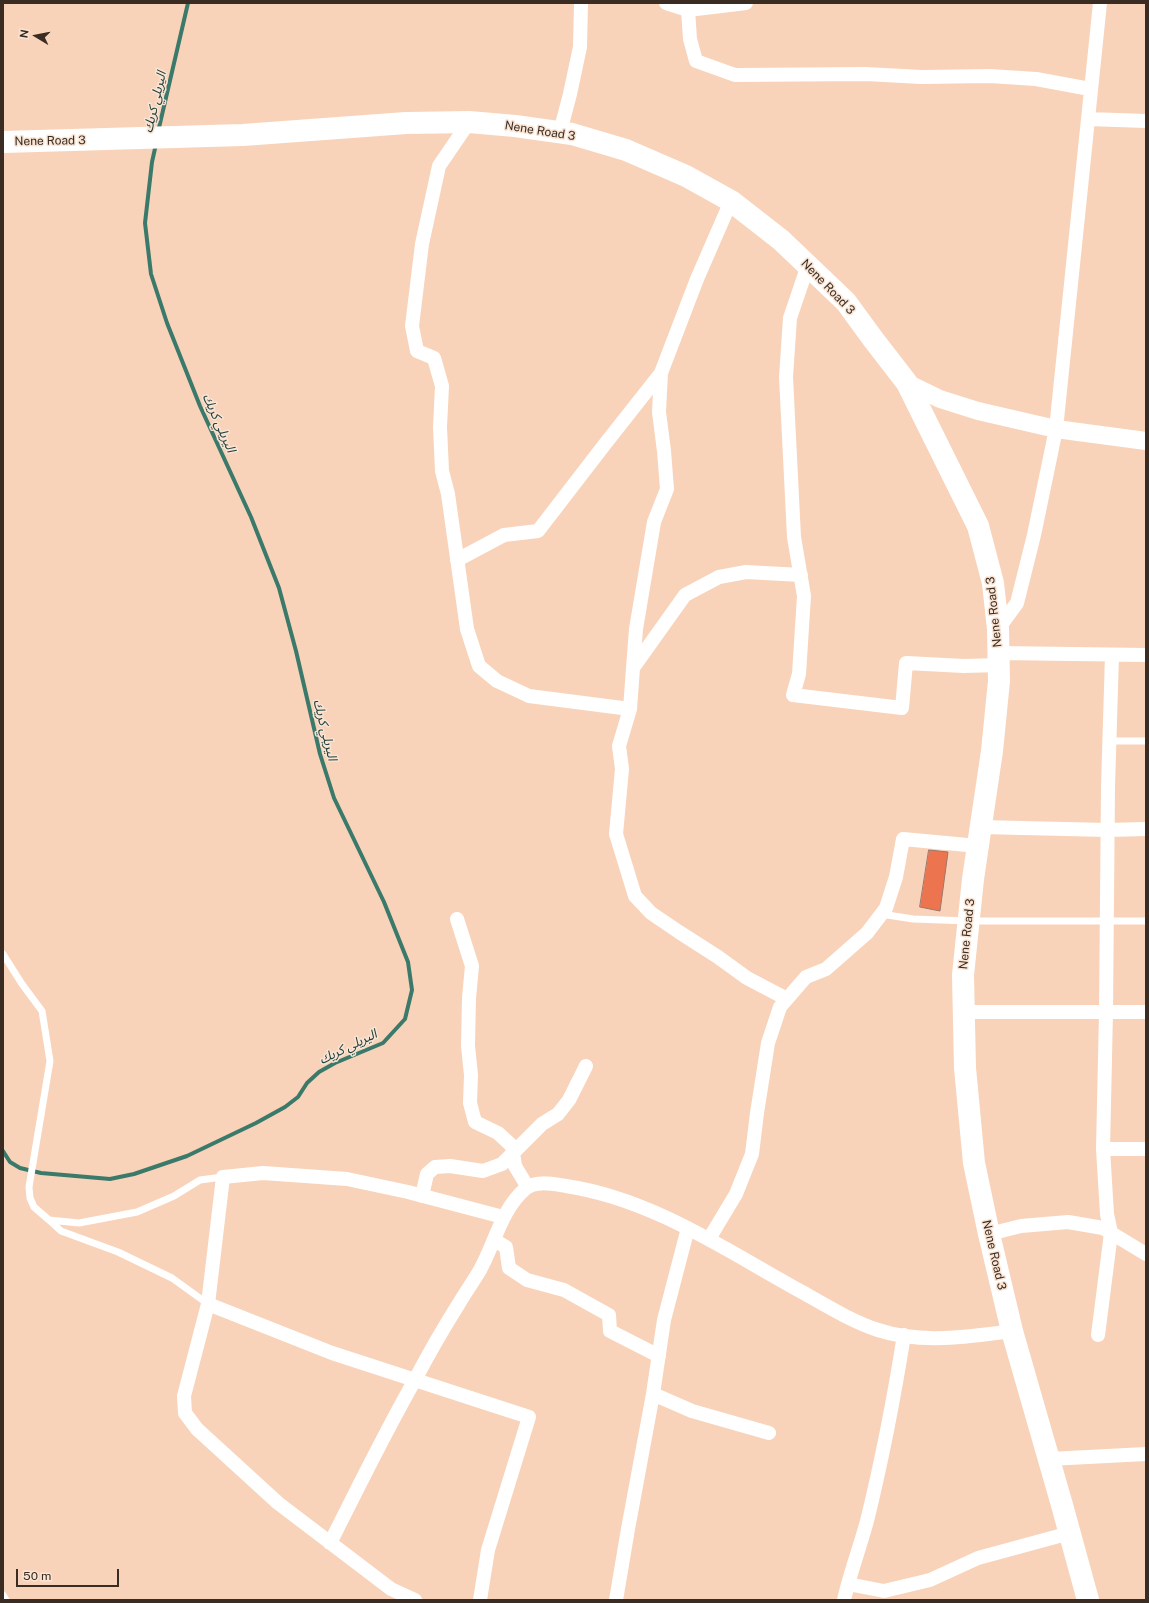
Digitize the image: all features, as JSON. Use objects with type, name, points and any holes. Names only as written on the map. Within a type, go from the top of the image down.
[{"type":"main road","name":"Nene Road 3","points":[[3,142],[243,135],[406,123],[469,122],[515,126],[572,134],[626,150],[686,176],[731,201],[781,240],[846,302],[906,383],[978,526],[993,583],[998,629],[1000,681],[992,752],[979,836],[963,975],[965,1068],[974,1163],[989,1234],[1012,1331],[1088,1600]]},
{"type":"street","points":[[560,132],[580,47],[581,3]]},
{"type":"street","points":[[666,3],[688,10],[746,3]]},
{"type":"street","points":[[998,629],[1017,603],[1034,535],[1056,429],[1100,3]]},
{"type":"street","points":[[688,10],[690,39],[696,61],[735,75],[866,74],[921,77],[990,76],[1036,79],[1090,89]]},
{"type":"street","points":[[1088,119],[1146,121]]},
{"type":"street","points":[[469,122],[439,166],[422,244],[412,326],[417,351],[434,358],[442,386],[440,427],[442,471],[448,494],[467,629],[479,666],[497,681],[529,696],[630,709]]},
{"type":"street","points":[[458,560],[504,535],[538,531],[661,373],[697,279],[731,201]]},
{"type":"street","points":[[808,265],[790,318],[786,377],[794,537],[804,596],[799,674],[793,695],[902,708],[906,663],[964,666],[999,659],[1146,655]]},
{"type":"street","points":[[661,373],[659,412],[667,489],[654,522],[636,629],[630,709],[619,746],[622,769],[616,834],[635,896],[651,913],[718,956],[747,978],[786,999]]},
{"type":"street","points":[[906,383],[940,399],[978,411],[1056,429],[1146,441]]},
{"type":"street","points":[[633,668],[685,595],[719,577],[746,572],[801,575]]},
{"type":"street","points":[[1098,1335],[1111,1233],[1107,1214],[1103,1149],[1106,1012],[1107,830],[1112,655]]},
{"type":"street","points":[[709,1239],[736,1194],[752,1154],[768,1043],[780,1007],[806,977],[826,969],[867,933],[886,908],[894,883],[903,839],[1146,829]]},
{"type":"street","points":[[457,919],[472,966],[469,998],[468,1046],[471,1075],[470,1103],[475,1122],[498,1133],[512,1146],[515,1166],[527,1186]]},
{"type":"street","points":[[964,1012],[1146,1012]]},
{"type":"street","points":[[422,1196],[427,1174],[435,1167],[450,1166],[483,1171],[502,1164],[542,1124],[558,1114],[569,1100],[586,1066]]},
{"type":"street","points":[[1103,1149],[1146,1149]]},
{"type":"street","points":[[415,1600],[391,1590],[278,1503],[197,1429],[185,1413],[184,1396],[208,1304],[223,1177],[263,1173],[347,1179],[422,1196],[503,1217]]},
{"type":"street","points":[[330,1543],[414,1381],[457,1306],[481,1269],[503,1217],[513,1201],[527,1186],[546,1183],[583,1188],[630,1202],[709,1239],[774,1277],[857,1322],[880,1330],[923,1337],[974,1336],[1012,1331]]},
{"type":"street","points":[[989,1234],[1021,1226],[1068,1222],[1103,1228],[1146,1254]]},
{"type":"street","points":[[616,1600],[654,1394],[664,1320],[688,1228]]},
{"type":"street","points":[[494,1240],[506,1247],[508,1268],[527,1280],[564,1290],[592,1305],[609,1315],[610,1331],[659,1356]]},
{"type":"street","points":[[208,1304],[332,1353],[414,1381],[529,1417],[488,1550],[480,1600]]},
{"type":"street","points":[[844,1600],[875,1484],[896,1389],[904,1335]]},
{"type":"street","points":[[654,1394],[692,1411],[769,1433]]},
{"type":"street","points":[[1049,1459],[1146,1454]]},
{"type":"street","points":[[848,1584],[884,1591],[930,1580],[978,1558],[1070,1533]]},
{"type":"lane","points":[[1110,741],[1146,741]]},
{"type":"lane","points":[[881,914],[913,919],[969,921],[1146,921]]},
{"type":"lane","points":[[3,954],[22,984],[42,1010],[50,1061],[29,1187],[30,1198],[34,1207],[61,1231],[118,1252],[172,1278],[208,1304]]},
{"type":"lane","points":[[49,1220],[79,1223],[137,1212],[174,1196],[200,1180],[223,1177]]},
{"type":"lane","points":[[3,1595],[6,1600]]},
{"type":"building","points":[[929,850],[948,852],[940,911],[920,907]]},
{"type":"waterway","name":"اليريلي كريك","points":[[158,132],[188,3]]},
{"type":"waterway","name":"اليريلي كريك","points":[[3,1151],[10,1162],[20,1168],[41,1173],[110,1179],[134,1174],[187,1156],[256,1123],[285,1107],[298,1097],[307,1083],[319,1072],[335,1063],[383,1043],[405,1019],[412,990],[408,962],[384,902],[334,798],[320,754],[296,651],[279,588],[251,517],[200,406],[167,323],[151,274],[145,223],[152,162],[156,144]]}]
